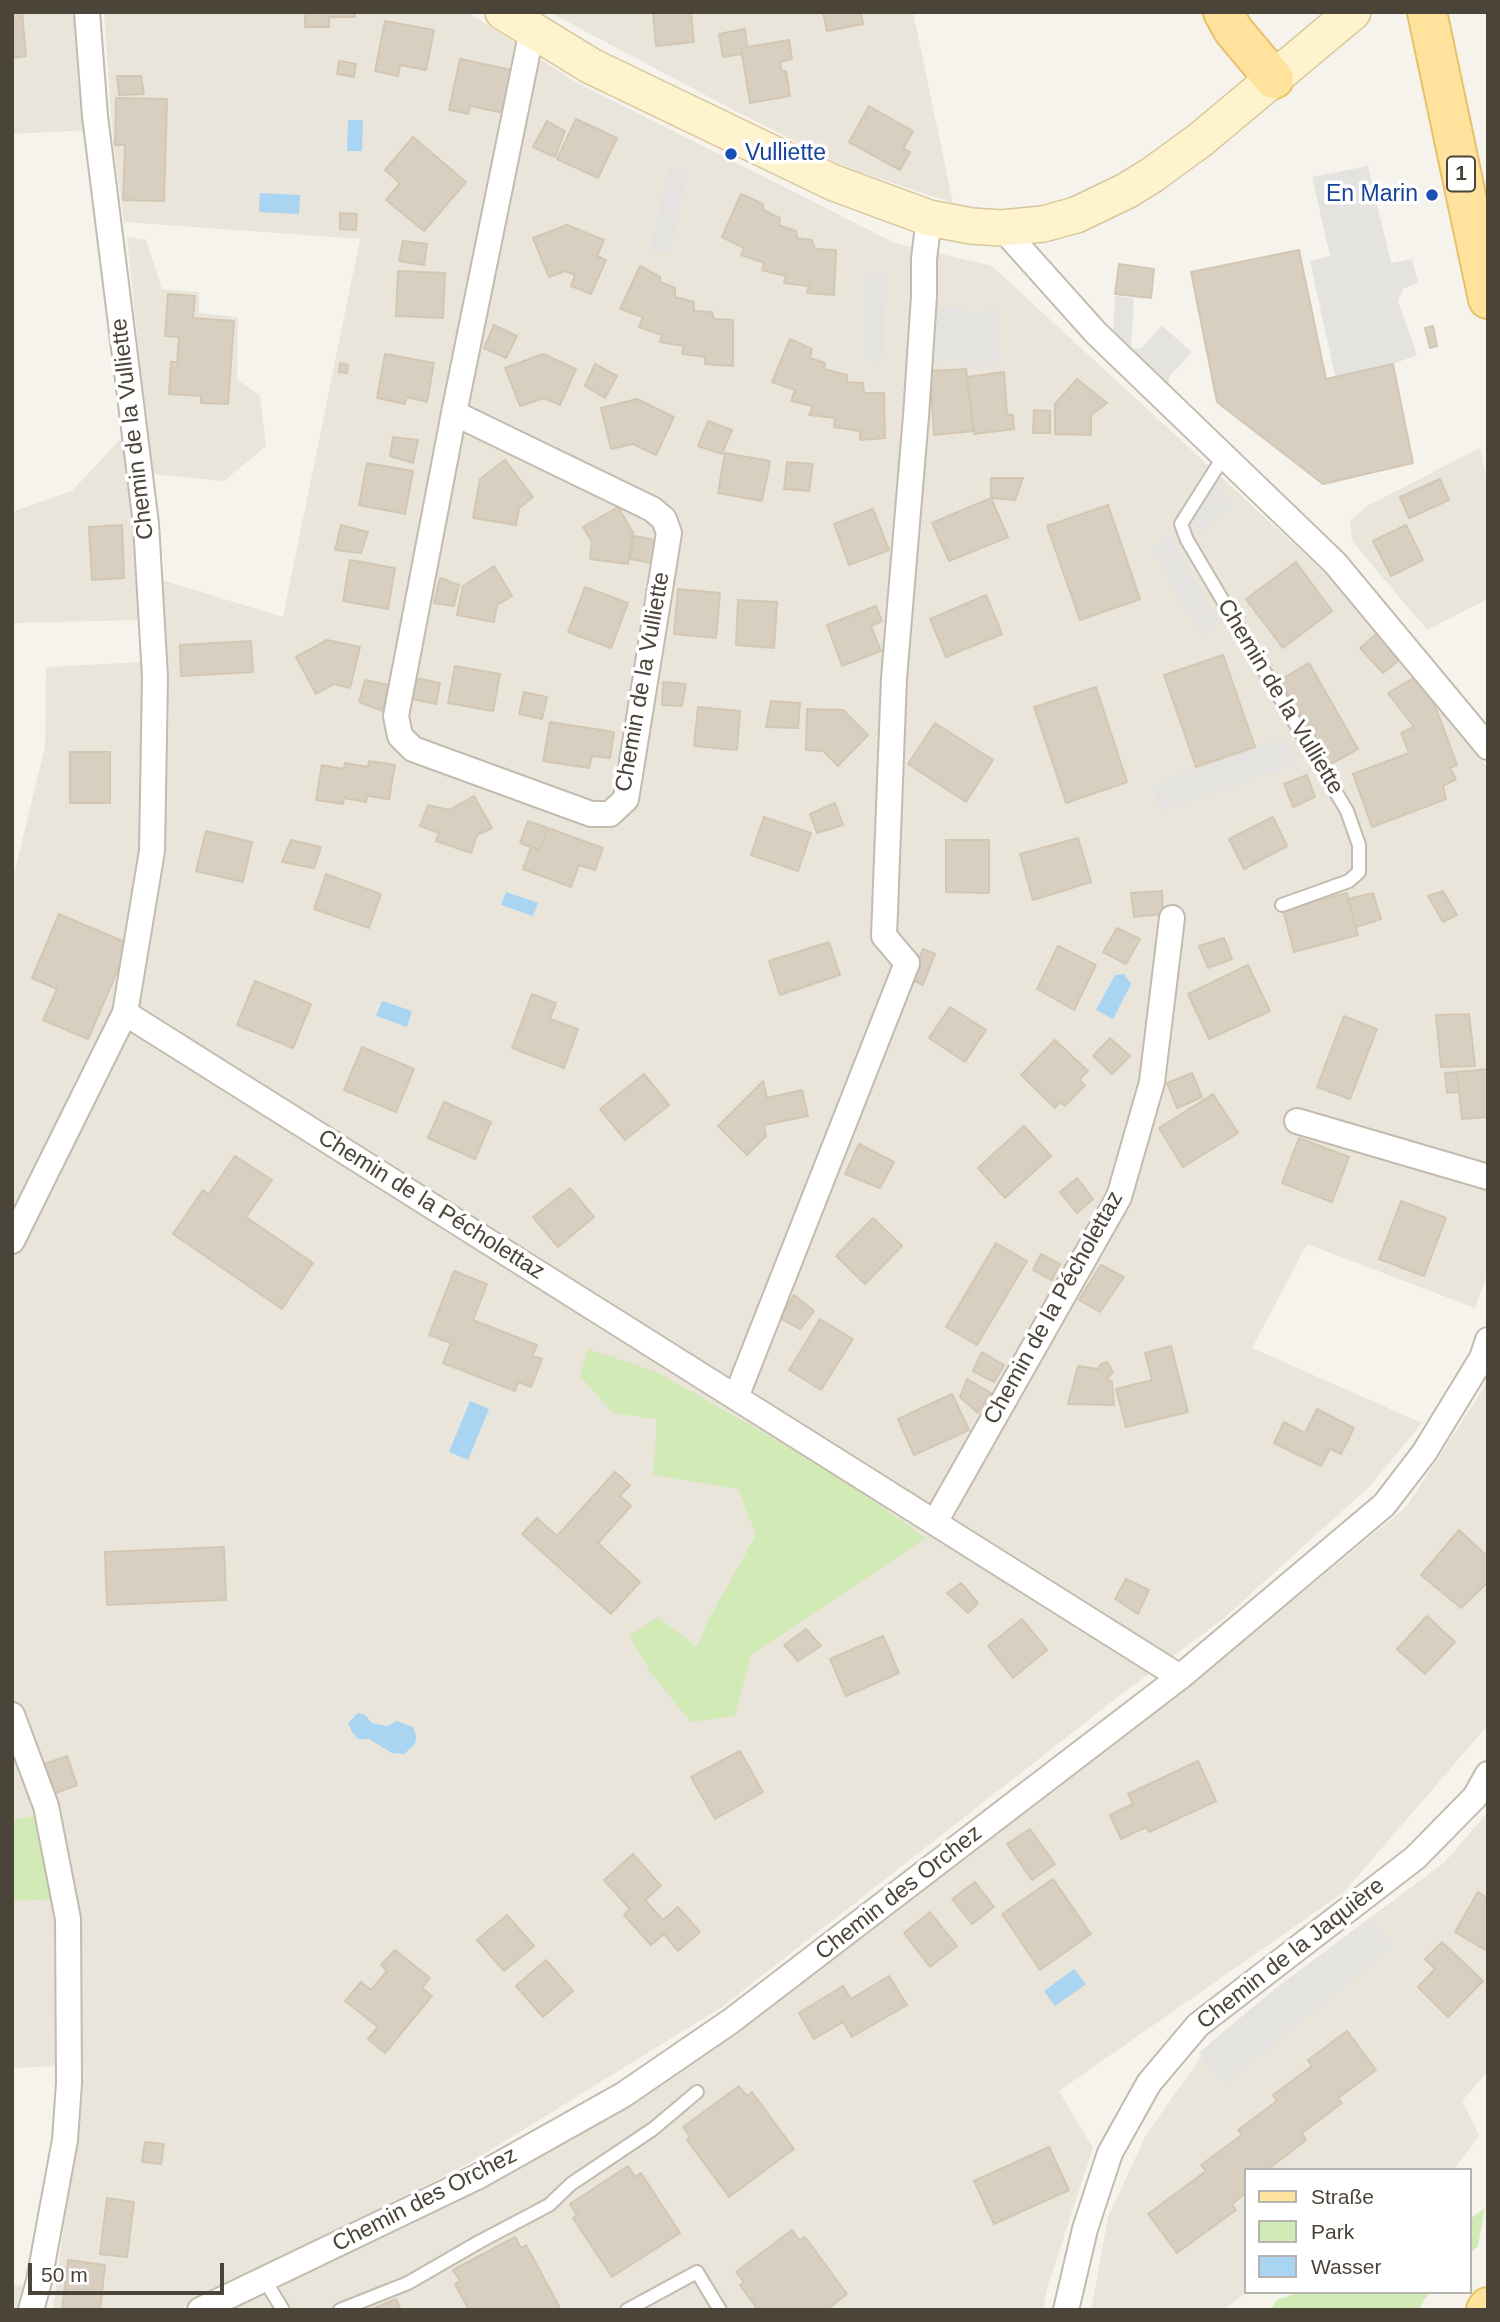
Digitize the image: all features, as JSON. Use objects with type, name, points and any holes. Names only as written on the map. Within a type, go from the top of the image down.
[{"type":"main road","points":[[1223,12],[1233,30],[1274,79]]},
{"type":"main road","name":"Chemin de la Vulliette","points":[[520,20],[592,66],[810,172],[929,218],[971,226],[1002,228],[1057,220],[1109,201],[1168,164],[1353,12]]},
{"type":"main road","name":"1","points":[[1427,12],[1488,299]]},
{"type":"street","name":"Chemin de la Vulliette","points":[[12,1241],[125,1013],[152,851],[155,677],[146,524],[95,116],[87,12]]},
{"type":"street","name":"Chemin de la Vulliette","points":[[454,413],[652,509],[664,519],[669,533],[626,799],[610,814],[591,814],[413,750],[400,736],[396,716],[454,413],[520,20]]},
{"type":"street","points":[[736,1397],[907,963],[884,936],[894,678],[929,218]]},
{"type":"street","points":[[1002,228],[1096,333],[1335,563],[1488,747]]},
{"type":"street","name":"Chemin de la Pécholettaz","points":[[935,1522],[1119,1197],[1152,1082],[1172,918]]},
{"type":"street","name":"Chemin de la Pécholettaz","points":[[125,1013],[1180,1676]]},
{"type":"street","points":[[1297,1121],[1488,1177]]},
{"type":"street","name":"Chemin des Orchez","points":[[200,2310],[477,2177],[623,2095],[742,2014],[1180,1676],[1384,1506],[1424,1453],[1482,1358],[1488,1340]]},
{"type":"street","points":[[12,1715],[46,1806],[68,1919],[69,2082],[65,2140],[39,2281],[31,2310]]},
{"type":"street","name":"Chemin de la Jaquière","points":[[1066,2310],[1085,2229],[1110,2153],[1149,2082],[1198,2025],[1415,1857],[1475,1797],[1488,1774]]},
{"type":"lane","name":"Chemin de la Vulliette","points":[[1224,456],[1181,524],[1187,540],[1348,811],[1359,845],[1359,872],[1349,881],[1282,905]]},
{"type":"lane","points":[[340,2310],[408,2283],[549,2205],[570,2184],[653,2129],[697,2092]]},
{"type":"lane","points":[[627,2310],[697,2272],[720,2310]]},
{"type":"lane","points":[[264,2279],[283,2310]]},
{"type":"shaded area","points":[[12,12],[81,12],[91,130],[12,134]]},
{"type":"shaded area","points":[[104,12],[467,12],[574,81],[895,243],[992,266],[1374,618],[1488,768],[1488,1272],[1475,1308],[1307,1244],[1252,1348],[1422,1423],[1370,1486],[1223,1619],[1114,1700],[722,2007],[468,2164],[177,2310],[53,2310],[77,2118],[59,2066],[12,2068],[12,882],[45,747],[46,667],[142,662],[159,619],[162,580],[283,617],[360,239],[124,222],[113,142]]},
{"type":"shaded area","points":[[549,12],[913,12],[953,203],[850,169]]},
{"type":"shaded area","points":[[1368,166],[1391,263],[1412,259],[1418,282],[1403,289],[1398,301],[1417,355],[1393,364],[1335,376],[1310,261],[1330,256],[1312,177]]},
{"type":"shaded area","points":[[670,167],[687,173],[670,254],[650,249]]},
{"type":"shaded area","points":[[127,237],[146,240],[162,289],[199,292],[199,313],[238,317],[237,379],[260,396],[266,446],[224,481],[151,474]]},
{"type":"shaded area","points":[[866,272],[887,274],[882,363],[864,359]]},
{"type":"shaded area","points":[[1115,296],[1134,298],[1131,349],[1141,348],[1162,326],[1192,352],[1169,377],[1168,385],[1113,335]]},
{"type":"shaded area","points":[[968,306],[970,312],[998,310],[1001,365],[964,367],[962,359],[934,362],[933,307]]},
{"type":"shaded area","points":[[127,432],[144,620],[12,623],[12,512],[72,491]]},
{"type":"shaded area","points":[[1480,448],[1488,484],[1488,599],[1427,630],[1352,541],[1350,521],[1367,506]]},
{"type":"shaded area","points":[[1213,483],[1234,505],[1198,534],[1182,511]]},
{"type":"shaded area","points":[[1168,532],[1219,623],[1202,638],[1152,548]]},
{"type":"shaded area","points":[[1284,737],[1297,764],[1161,811],[1152,785]]},
{"type":"shaded area","points":[[1488,1375],[1488,1725],[1344,1892],[1059,2091],[1093,2148],[1048,2285],[1043,2310],[230,2310],[485,2187],[744,2028],[1190,1685],[1406,1507],[1482,1391]]},
{"type":"shaded area","points":[[1488,1812],[1488,2071],[1462,2101],[1479,2135],[1455,2168],[1244,2168],[1244,2294],[1223,2310],[1091,2310],[1108,2217],[1146,2135],[1212,2041],[1275,1989],[1445,1862]]},
{"type":"shaded area","points":[[1370,1918],[1394,1946],[1224,2084],[1199,2053],[1275,1989]]},
{"type":"shaded area","points":[[30,2285],[24,2310],[12,2310],[12,2286]]},
{"type":"green space","points":[[588,1349],[657,1372],[839,1476],[926,1538],[751,1655],[735,1716],[691,1722],[651,1673],[629,1636],[658,1617],[697,1647],[710,1617],[756,1535],[738,1489],[653,1475],[657,1419],[613,1413],[580,1376]]},
{"type":"green space","points":[[38,1815],[57,1899],[12,1901],[12,1820]]},
{"type":"green space","points":[[1485,2208],[1478,2246],[1472,2251],[1472,2218]]},
{"type":"green space","points":[[1294,2294],[1429,2294],[1419,2310],[1270,2310],[1277,2300]]},
{"type":"water","points":[[348,120],[363,120],[362,151],[347,151]]},
{"type":"water","points":[[260,193],[300,195],[299,214],[259,212]]},
{"type":"water","points":[[506,892],[538,903],[533,916],[501,905]]},
{"type":"water","points":[[1124,974],[1131,984],[1113,1019],[1096,1010],[1115,975]]},
{"type":"water","points":[[382,1001],[412,1011],[407,1027],[376,1016]]},
{"type":"water","points":[[470,1401],[489,1409],[468,1460],[449,1452]]},
{"type":"water","points":[[358,1713],[365,1715],[372,1723],[387,1726],[397,1721],[413,1727],[415,1744],[404,1754],[392,1753],[369,1739],[358,1739],[348,1723]]},
{"type":"water","points":[[1074,1969],[1086,1984],[1055,2006],[1044,1991]]},
{"type":"building","points":[[12,12],[22,12],[26,56],[12,58]]},
{"type":"building","points":[[305,12],[355,12],[355,17],[329,17],[329,27],[305,27]]},
{"type":"building","points":[[653,12],[691,12],[694,42],[656,46]]},
{"type":"building","points":[[823,12],[861,12],[863,24],[827,31]]},
{"type":"building","points":[[385,21],[434,30],[426,70],[400,65],[398,76],[375,71]]},
{"type":"building","points":[[745,29],[747,47],[741,48],[742,54],[723,57],[719,34]]},
{"type":"building","points":[[789,40],[792,59],[780,62],[782,72],[786,71],[790,96],[750,103],[741,48]]},
{"type":"building","points":[[460,59],[512,70],[503,113],[470,106],[468,114],[449,110]]},
{"type":"building","points":[[339,61],[356,64],[354,77],[337,74]]},
{"type":"building","points":[[117,76],[141,76],[144,94],[119,95]]},
{"type":"building","points":[[116,98],[167,99],[164,201],[123,200],[125,145],[115,145]]},
{"type":"building","points":[[869,106],[913,131],[903,149],[910,152],[900,170],[849,142]]},
{"type":"building","points":[[576,119],[617,138],[598,178],[557,159]]},
{"type":"building","points":[[547,121],[565,131],[555,157],[533,147]]},
{"type":"building","points":[[413,137],[466,182],[424,231],[386,200],[400,183],[385,170]]},
{"type":"building","points":[[741,194],[763,204],[763,210],[780,218],[779,225],[796,231],[797,238],[812,240],[815,249],[836,250],[834,295],[807,293],[809,286],[784,283],[786,276],[762,270],[764,263],[741,255],[744,248],[722,237]]},
{"type":"building","points":[[340,213],[357,214],[356,230],[340,229]]},
{"type":"building","points":[[567,225],[604,240],[597,256],[606,260],[591,294],[571,286],[575,275],[565,271],[549,277],[533,238]]},
{"type":"building","points":[[403,241],[427,244],[424,265],[399,261]]},
{"type":"building","points":[[1299,250],[1326,379],[1393,364],[1413,463],[1323,484],[1217,402],[1191,272]]},
{"type":"building","points":[[1119,264],[1154,269],[1151,298],[1115,294]]},
{"type":"building","points":[[640,266],[660,277],[660,282],[675,288],[675,297],[694,302],[694,311],[712,312],[714,319],[733,320],[733,366],[705,364],[705,357],[682,354],[684,346],[660,342],[662,335],[639,327],[643,317],[620,309]]},
{"type":"building","points":[[398,271],[445,273],[443,318],[396,316]]},
{"type":"building","points":[[168,294],[195,296],[193,318],[234,321],[228,404],[201,403],[201,396],[169,394],[171,362],[177,362],[179,337],[165,336]]},
{"type":"building","points":[[494,325],[517,336],[506,358],[484,348]]},
{"type":"building","points":[[1433,326],[1437,346],[1430,348],[1425,328]]},
{"type":"building","points":[[790,339],[812,349],[810,358],[825,363],[824,369],[847,375],[847,382],[863,383],[864,393],[884,393],[885,438],[860,440],[860,431],[834,427],[835,418],[809,415],[813,406],[791,401],[795,390],[772,382]]},
{"type":"building","points":[[385,354],[434,363],[427,402],[406,397],[405,404],[377,398]]},
{"type":"building","points":[[543,354],[576,369],[560,405],[544,398],[520,406],[505,368]]},
{"type":"building","points":[[340,363],[348,365],[347,373],[339,372]]},
{"type":"building","points":[[595,364],[617,376],[605,398],[585,386]]},
{"type":"building","points":[[966,369],[974,431],[934,435],[930,371]]},
{"type":"building","points":[[1004,372],[1007,415],[1013,415],[1014,429],[974,434],[967,377]]},
{"type":"building","points":[[1077,379],[1107,403],[1091,415],[1091,435],[1055,434],[1055,404]]},
{"type":"building","points":[[637,399],[674,417],[656,455],[633,444],[611,449],[601,408]]},
{"type":"building","points":[[1034,410],[1050,411],[1050,433],[1033,433]]},
{"type":"building","points":[[708,421],[732,430],[722,454],[698,446]]},
{"type":"building","points":[[393,437],[418,440],[413,463],[390,456]]},
{"type":"building","points":[[725,453],[770,461],[762,501],[718,493]]},
{"type":"building","points":[[505,460],[533,497],[519,508],[516,525],[473,518],[480,479]]},
{"type":"building","points":[[787,462],[813,464],[809,491],[784,489]]},
{"type":"building","points":[[367,463],[413,471],[405,514],[359,505]]},
{"type":"building","points":[[991,478],[1023,478],[1015,500],[991,498]]},
{"type":"building","points":[[1440,479],[1449,500],[1409,518],[1400,497]]},
{"type":"building","points":[[991,498],[1008,537],[949,561],[932,523]]},
{"type":"building","points":[[1108,505],[1140,599],[1080,620],[1047,526]]},
{"type":"building","points":[[618,507],[633,533],[628,564],[590,559],[592,542],[583,527]]},
{"type":"building","points":[[873,509],[889,550],[849,565],[834,524]]},
{"type":"building","points":[[122,525],[124,578],[92,580],[89,527]]},
{"type":"building","points":[[341,525],[368,532],[361,553],[335,550]]},
{"type":"building","points":[[1406,525],[1423,560],[1391,576],[1373,541]]},
{"type":"building","points":[[634,536],[656,540],[652,563],[630,559]]},
{"type":"building","points":[[350,560],[395,568],[388,609],[343,601]]},
{"type":"building","points":[[1296,562],[1332,611],[1283,648],[1246,599]]},
{"type":"building","points":[[494,566],[512,596],[497,605],[494,622],[457,615],[463,586]]},
{"type":"building","points":[[440,578],[459,585],[454,606],[434,603]]},
{"type":"building","points":[[585,587],[628,603],[611,648],[568,632]]},
{"type":"building","points":[[678,589],[720,593],[716,638],[674,634]]},
{"type":"building","points":[[986,595],[1002,634],[946,657],[930,619]]},
{"type":"building","points":[[738,600],[777,602],[774,648],[736,645]]},
{"type":"building","points":[[876,606],[882,621],[871,626],[881,651],[842,666],[827,625]]},
{"type":"building","points":[[1381,630],[1403,657],[1383,673],[1360,648]]},
{"type":"building","points":[[327,640],[360,647],[350,688],[334,684],[316,694],[296,657]]},
{"type":"building","points":[[251,641],[253,672],[181,676],[180,645]]},
{"type":"building","points":[[1223,655],[1255,747],[1196,767],[1164,675]]},
{"type":"building","points":[[1309,663],[1358,749],[1329,765],[1280,680]]},
{"type":"building","points":[[455,666],[500,674],[493,711],[448,703]]},
{"type":"building","points":[[1415,677],[1431,696],[1457,765],[1450,768],[1456,779],[1443,786],[1446,799],[1372,827],[1353,774],[1409,753],[1401,733],[1414,727],[1388,693]]},
{"type":"building","points":[[416,678],[440,683],[436,704],[412,699]]},
{"type":"building","points":[[365,680],[389,685],[383,711],[359,702]]},
{"type":"building","points":[[663,682],[686,684],[682,706],[662,705]]},
{"type":"building","points":[[1096,687],[1127,782],[1066,803],[1034,707]]},
{"type":"building","points":[[524,692],[547,697],[542,719],[519,714]]},
{"type":"building","points":[[771,701],[800,703],[798,728],[766,727]]},
{"type":"building","points":[[698,707],[740,711],[737,750],[694,746]]},
{"type":"building","points":[[807,709],[843,710],[868,735],[838,766],[823,751],[806,750]]},
{"type":"building","points":[[550,722],[614,732],[610,758],[592,756],[589,768],[543,761]]},
{"type":"building","points":[[935,723],[993,760],[966,802],[908,764]]},
{"type":"building","points":[[70,752],[110,752],[110,803],[70,803]]},
{"type":"building","points":[[369,761],[395,765],[389,799],[367,796],[366,802],[344,798],[343,804],[316,800],[322,765],[344,769],[345,763],[368,767]]},
{"type":"building","points":[[1307,775],[1315,797],[1293,807],[1284,784]]},
{"type":"building","points":[[474,796],[492,828],[477,835],[471,853],[436,841],[439,833],[420,826],[428,805],[449,810]]},
{"type":"building","points":[[835,803],[843,825],[817,833],[810,814]]},
{"type":"building","points":[[764,817],[811,833],[798,871],[751,855]]},
{"type":"building","points":[[1273,817],[1287,846],[1244,869],[1229,839]]},
{"type":"building","points":[[528,821],[548,828],[540,850],[520,843]]},
{"type":"building","points":[[548,828],[603,848],[595,870],[579,865],[571,887],[523,869],[531,847],[540,850]]},
{"type":"building","points":[[206,831],[252,842],[243,882],[196,871]]},
{"type":"building","points":[[1078,838],[1091,882],[1033,900],[1020,854]]},
{"type":"building","points":[[291,840],[321,847],[314,868],[282,862]]},
{"type":"building","points":[[946,840],[989,840],[989,893],[946,892]]},
{"type":"building","points":[[326,874],[381,894],[369,928],[314,909]]},
{"type":"building","points":[[1162,891],[1163,914],[1134,917],[1131,893]]},
{"type":"building","points":[[1443,891],[1457,915],[1443,922],[1428,896]]},
{"type":"building","points":[[1347,893],[1358,935],[1294,952],[1283,909]]},
{"type":"building","points":[[1373,893],[1381,919],[1356,927],[1348,899]]},
{"type":"building","points":[[59,914],[129,944],[88,1039],[43,1020],[57,989],[32,978]]},
{"type":"building","points":[[1117,928],[1140,939],[1126,964],[1103,952]]},
{"type":"building","points":[[1224,938],[1232,959],[1208,968],[1199,946]]},
{"type":"building","points":[[829,942],[840,975],[780,995],[769,961]]},
{"type":"building","points":[[1058,946],[1096,965],[1074,1010],[1037,989]]},
{"type":"building","points":[[923,949],[935,954],[923,985],[910,979]]},
{"type":"building","points":[[1248,965],[1270,1011],[1209,1039],[1188,994]]},
{"type":"building","points":[[255,981],[311,1004],[293,1048],[237,1025]]},
{"type":"building","points":[[532,994],[556,1003],[550,1019],[578,1029],[564,1068],[512,1048]]},
{"type":"building","points":[[950,1007],[986,1030],[965,1062],[929,1038]]},
{"type":"building","points":[[1469,1014],[1475,1066],[1441,1067],[1436,1015]]},
{"type":"building","points":[[1344,1016],[1377,1029],[1350,1099],[1317,1087]]},
{"type":"building","points":[[1110,1038],[1130,1056],[1112,1074],[1093,1056]]},
{"type":"building","points":[[1055,1040],[1088,1071],[1079,1080],[1085,1085],[1065,1106],[1060,1102],[1055,1108],[1021,1075]]},
{"type":"building","points":[[362,1047],[414,1069],[396,1112],[344,1090]]},
{"type":"building","points":[[1488,1069],[1488,1117],[1462,1119],[1457,1072]]},
{"type":"building","points":[[1457,1072],[1459,1092],[1447,1093],[1445,1073]]},
{"type":"building","points":[[1192,1073],[1202,1097],[1177,1108],[1167,1083]]},
{"type":"building","points":[[644,1074],[669,1105],[625,1140],[600,1109]]},
{"type":"building","points":[[763,1081],[767,1098],[802,1090],[808,1116],[764,1125],[766,1136],[747,1155],[718,1126]]},
{"type":"building","points":[[1213,1094],[1238,1133],[1183,1167],[1159,1128]]},
{"type":"building","points":[[444,1102],[491,1122],[475,1159],[428,1138]]},
{"type":"building","points":[[1024,1126],[1051,1156],[1005,1198],[978,1168]]},
{"type":"building","points":[[1299,1138],[1349,1157],[1332,1202],[1282,1183]]},
{"type":"building","points":[[859,1144],[894,1162],[880,1188],[845,1174]]},
{"type":"building","points":[[235,1156],[272,1180],[246,1217],[313,1263],[282,1309],[173,1234],[203,1190],[209,1194]]},
{"type":"building","points":[[1077,1178],[1093,1199],[1077,1213],[1060,1192]]},
{"type":"building","points":[[570,1188],[594,1217],[558,1247],[533,1217]]},
{"type":"building","points":[[1401,1201],[1446,1218],[1424,1276],[1379,1259]]},
{"type":"building","points":[[873,1218],[902,1246],[865,1284],[836,1256]]},
{"type":"building","points":[[996,1243],[1027,1261],[977,1345],[946,1327]]},
{"type":"building","points":[[1041,1254],[1060,1264],[1052,1280],[1033,1270]]},
{"type":"building","points":[[1101,1265],[1124,1277],[1100,1312],[1079,1300]]},
{"type":"building","points":[[454,1271],[487,1284],[473,1320],[537,1345],[532,1356],[542,1359],[531,1387],[518,1382],[515,1391],[443,1363],[451,1343],[429,1335]]},
{"type":"building","points":[[794,1295],[814,1311],[800,1329],[780,1318]]},
{"type":"building","points":[[820,1319],[853,1339],[821,1390],[789,1370]]},
{"type":"building","points":[[1171,1346],[1188,1412],[1126,1427],[1116,1389],[1152,1380],[1145,1353]]},
{"type":"building","points":[[982,1352],[1004,1365],[994,1382],[973,1371]]},
{"type":"building","points":[[1107,1362],[1113,1372],[1106,1379],[1112,1382],[1114,1405],[1068,1404],[1078,1366],[1098,1369],[1101,1364]]},
{"type":"building","points":[[967,1379],[991,1393],[978,1413],[960,1397]]},
{"type":"building","points":[[952,1394],[969,1430],[914,1455],[898,1419]]},
{"type":"building","points":[[1317,1409],[1354,1428],[1341,1454],[1330,1449],[1321,1466],[1274,1443],[1284,1422],[1305,1433]]},
{"type":"building","points":[[615,1472],[630,1485],[620,1496],[631,1506],[598,1543],[640,1582],[611,1614],[522,1534],[537,1518],[557,1536]]},
{"type":"building","points":[[1459,1530],[1488,1557],[1488,1582],[1461,1608],[1421,1575]]},
{"type":"building","points":[[224,1547],[226,1600],[107,1605],[105,1552]]},
{"type":"building","points":[[1126,1579],[1149,1590],[1138,1614],[1115,1599]]},
{"type":"building","points":[[961,1583],[978,1603],[968,1613],[947,1593]]},
{"type":"building","points":[[1427,1616],[1455,1642],[1425,1674],[1397,1649]]},
{"type":"building","points":[[1022,1619],[1047,1650],[1013,1678],[988,1646]]},
{"type":"building","points":[[806,1629],[821,1646],[798,1661],[784,1645]]},
{"type":"building","points":[[883,1636],[899,1673],[846,1696],[830,1659]]},
{"type":"building","points":[[740,1751],[763,1792],[715,1819],[691,1777]]},
{"type":"building","points":[[67,1756],[77,1785],[53,1794],[42,1765]]},
{"type":"building","points":[[1198,1761],[1216,1801],[1149,1832],[1146,1827],[1121,1839],[1110,1815],[1133,1804],[1128,1794]]},
{"type":"building","points":[[1030,1829],[1055,1864],[1032,1880],[1007,1844]]},
{"type":"building","points":[[633,1854],[661,1886],[645,1900],[663,1920],[678,1907],[700,1932],[678,1951],[664,1934],[651,1945],[624,1915],[630,1909],[604,1880]]},
{"type":"building","points":[[1053,1879],[1091,1934],[1040,1970],[1002,1914]]},
{"type":"building","points":[[975,1882],[994,1907],[972,1924],[952,1899]]},
{"type":"building","points":[[1478,1892],[1488,1898],[1487,1951],[1455,1932]]},
{"type":"building","points":[[930,1912],[957,1946],[930,1967],[904,1933]]},
{"type":"building","points":[[507,1915],[534,1946],[504,1971],[477,1940]]},
{"type":"building","points":[[1442,1942],[1483,1981],[1448,2017],[1418,1987],[1435,1969],[1425,1959]]},
{"type":"building","points":[[395,1950],[430,1978],[422,1988],[432,1996],[385,2053],[368,2039],[378,2027],[345,2001],[361,1982],[371,1990],[387,1971],[381,1965]]},
{"type":"building","points":[[546,1960],[573,1991],[543,2017],[516,1986]]},
{"type":"building","points":[[889,1976],[907,2005],[852,2037],[843,2022],[814,2039],[799,2013],[843,1986],[851,1999]]},
{"type":"building","points":[[1347,2031],[1376,2070],[1338,2098],[1342,2103],[1302,2133],[1306,2140],[1270,2168],[1244,2168],[1244,2195],[1232,2204],[1236,2210],[1177,2253],[1148,2214],[1206,2171],[1201,2165],[1242,2135],[1238,2130],[1277,2101],[1273,2095],[1312,2066],[1308,2060]]},
{"type":"building","points":[[739,2086],[747,2096],[752,2092],[794,2149],[729,2197],[687,2140],[690,2137],[683,2127]]},
{"type":"building","points":[[145,2142],[164,2144],[161,2164],[142,2162]]},
{"type":"building","points":[[1049,2147],[1069,2190],[994,2224],[974,2181]]},
{"type":"building","points":[[628,2166],[635,2177],[641,2173],[680,2233],[612,2277],[573,2218],[577,2215],[570,2204]]},
{"type":"building","points":[[107,2198],[134,2202],[127,2257],[100,2254]]},
{"type":"building","points":[[792,2230],[799,2240],[805,2237],[847,2294],[826,2310],[758,2310],[740,2285],[744,2282],[736,2272]]},
{"type":"building","points":[[515,2237],[521,2248],[526,2245],[560,2308],[469,2310],[455,2284],[460,2281],[453,2270]]},
{"type":"building","points":[[68,2260],[105,2265],[100,2310],[62,2310]]},
{"type":"building","points":[[396,2299],[401,2310],[370,2310]]},
{"type":"place","name":"Vulliette","points":[[731,154]]},
{"type":"place","name":"En Marin","points":[[1432,195]]}]
